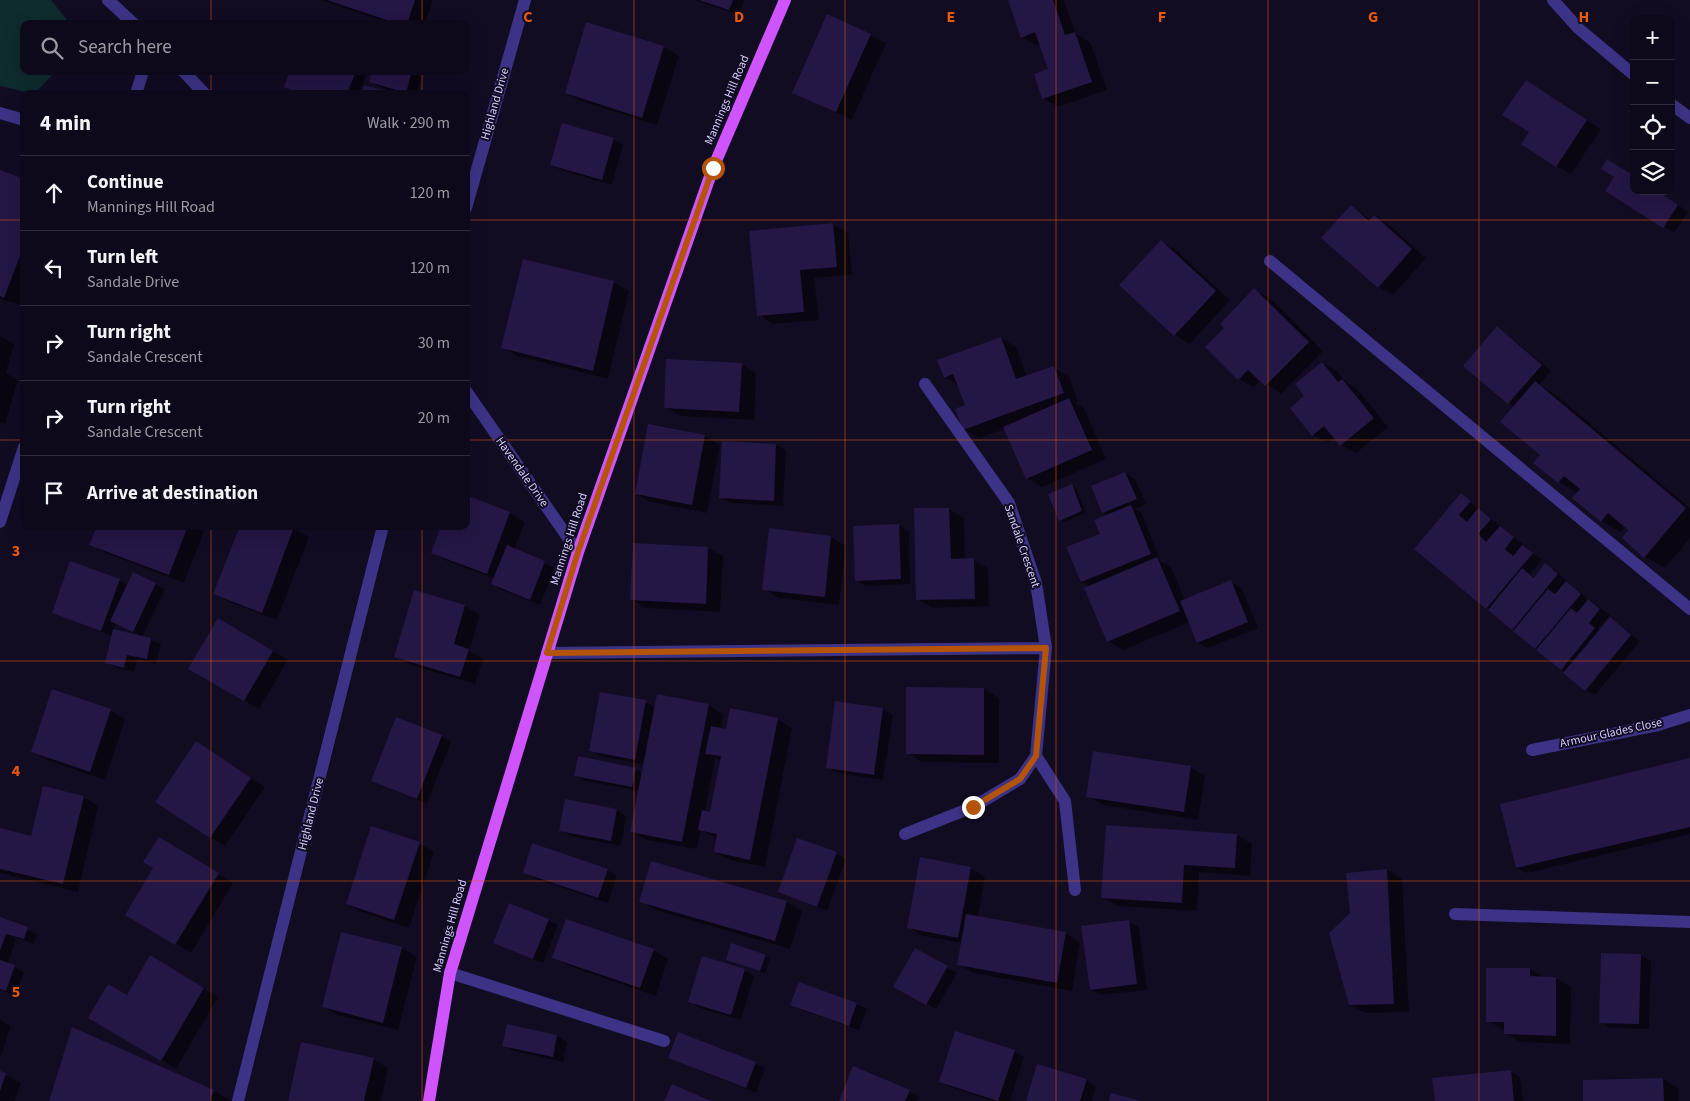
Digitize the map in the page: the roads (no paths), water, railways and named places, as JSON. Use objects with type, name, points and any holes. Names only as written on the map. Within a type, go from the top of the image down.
[{"type":"main road","name":"Mannings Hill Road","points":[[429,1101],[450,973],[578,552],[713,168],[785,0]]},
{"type":"street","points":[[108,0],[130,20]]},
{"type":"street","name":"Highland Drive","points":[[470,194],[525,0]]},
{"type":"street","points":[[1553,0],[1578,28],[1630,72]]},
{"type":"street","points":[[137,90],[142,75]]},
{"type":"street","points":[[186,75],[201,90]]},
{"type":"street","points":[[1672,105],[1690,118]]},
{"type":"street","points":[[0,113],[20,119]]},
{"type":"street","points":[[1270,261],[1690,609]]},
{"type":"street","name":"Sandale Crescent","points":[[905,834],[981,802],[1020,779],[1036,756],[1046,648],[1036,583],[1009,503],[925,384]]},
{"type":"street","name":"Havendale Drive","points":[[470,398],[578,552]]},
{"type":"street","points":[[0,522],[20,460]]},
{"type":"street","name":"Highland Drive","points":[[238,1101],[382,530]]},
{"type":"street","points":[[547,653],[1046,648]]},
{"type":"street","name":"Armour Glades Close","points":[[1532,750],[1658,725],[1690,715]]},
{"type":"street","points":[[1036,756],[1065,802],[1075,890]]},
{"type":"street","points":[[1455,914],[1690,922]]},
{"type":"street","points":[[450,973],[664,1041]]}]
